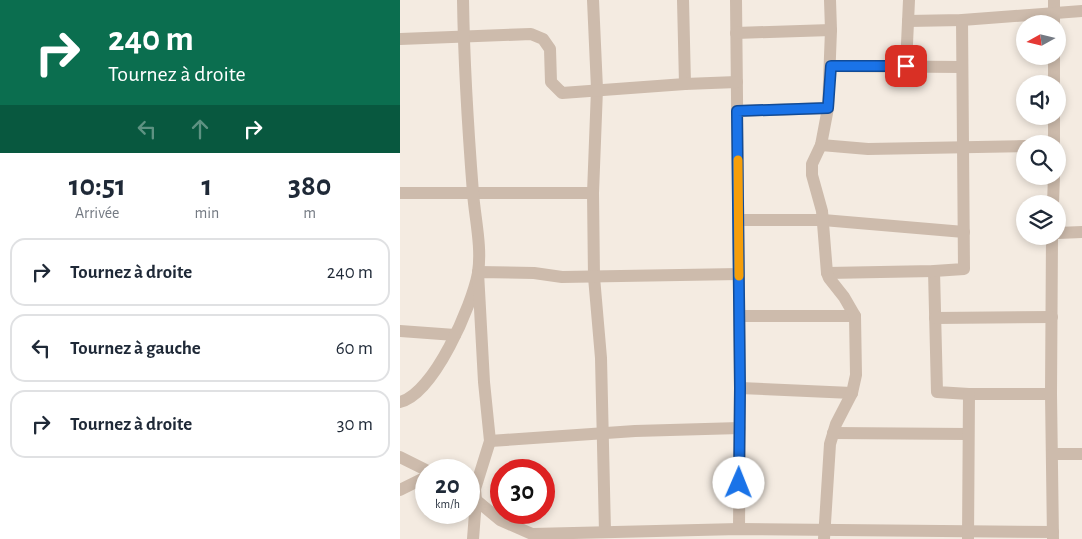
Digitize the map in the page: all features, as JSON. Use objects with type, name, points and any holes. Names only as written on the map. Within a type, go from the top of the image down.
[{"type":"street","points":[[463,0],[473,194],[478,245],[484,382],[490,441],[480,471]]},
{"type":"street","points":[[593,0],[597,90],[593,193],[594,277],[601,358],[605,532]]},
{"type":"street","points":[[683,0],[685,84]]},
{"type":"street","points":[[736,0],[740,316],[739,529]]},
{"type":"street","points":[[824,534],[828,459],[833,433],[852,393],[856,375],[855,316],[827,273],[823,220],[812,175],[814,158],[821,145],[828,108],[832,30],[830,0]]},
{"type":"street","points":[[906,66],[908,0]]},
{"type":"street","points":[[908,21],[962,20],[1054,12],[1082,12]]},
{"type":"street","points":[[827,273],[964,269],[962,20]]},
{"type":"street","points":[[736,32],[832,30]]},
{"type":"street","points":[[400,39],[531,34],[543,39],[550,49],[551,82],[562,93],[737,82]]},
{"type":"street","points":[[831,66],[962,66]]},
{"type":"street","points":[[737,111],[828,108]]},
{"type":"street","points":[[821,145],[868,150],[1016,146]]},
{"type":"street","points":[[400,192],[473,194],[593,193]]},
{"type":"street","points":[[739,220],[823,220],[964,232]]},
{"type":"street","points":[[1066,233],[1082,232]]},
{"type":"street","points":[[480,499],[500,520],[530,537],[605,532],[657,535],[739,529],[824,534],[1053,536],[1051,394],[1052,245]]},
{"type":"street","points":[[934,271],[937,392],[1051,394]]},
{"type":"street","points":[[478,272],[594,277],[739,274]]},
{"type":"street","points":[[400,402],[409,400],[428,380],[444,358],[470,298],[478,272]]},
{"type":"street","points":[[740,316],[855,316]]},
{"type":"street","points":[[935,318],[1052,316]]},
{"type":"street","points":[[400,331],[455,335]]},
{"type":"street","points":[[740,388],[852,393]]},
{"type":"street","points":[[968,535],[969,394]]},
{"type":"street","points":[[490,441],[602,433],[740,428]]},
{"type":"street","points":[[833,433],[968,434]]},
{"type":"street","points":[[1052,454],[1082,454]]},
{"type":"street","points":[[400,457],[415,464]]},
{"type":"street","points":[[400,490],[415,483]]},
{"type":"street","points":[[473,524],[473,539]]},
{"type":"slow traffic","points":[[738,160],[739,276]]},
{"type":"route","points":[[739,483],[740,388],[737,111],[828,108],[831,66],[906,66]]}]
